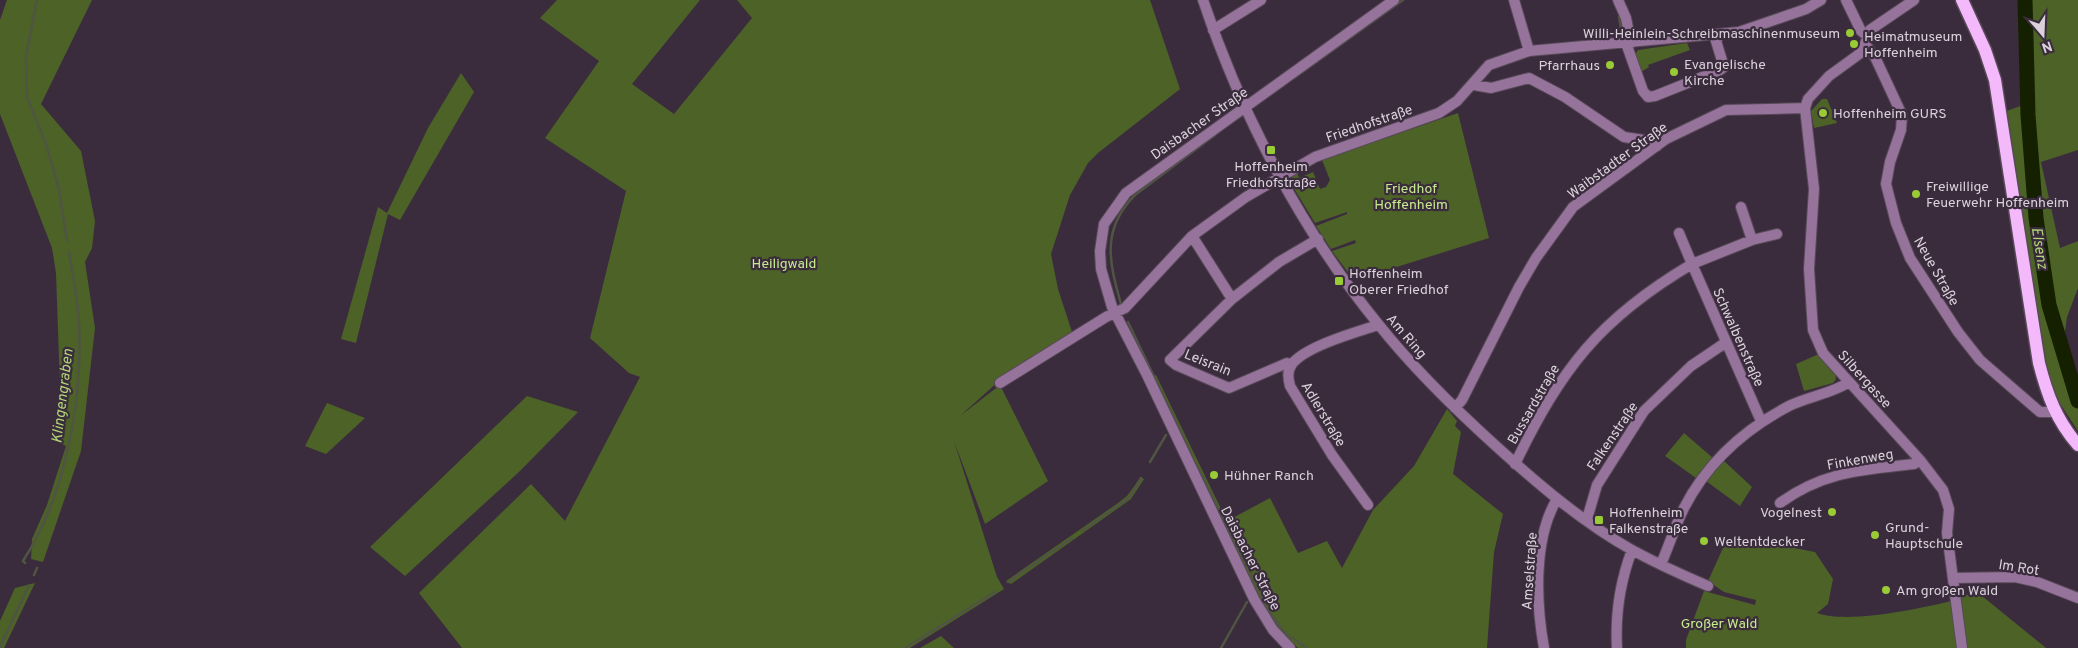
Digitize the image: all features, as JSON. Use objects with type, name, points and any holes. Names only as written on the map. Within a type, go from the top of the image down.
[{"type":"main road","points":[[1962,0],[1985,50],[1995,80],[2039,363],[2055,412],[2078,445]]},
{"type":"street","name":"Am Ring","points":[[1203,0],[1244,106],[1280,178],[1318,239],[1378,325],[1428,382],[1454,408],[1515,464],[1557,498],[1632,550],[1708,586]]},
{"type":"street","points":[[1213,30],[1261,0]]},
{"type":"street","name":"Daisbacher Straße","points":[[1290,648],[1273,630],[1254,599],[1116,314],[1102,269],[1100,251],[1104,224],[1112,209],[1126,193],[1244,106],[1261,96],[1394,0]]},
{"type":"street","points":[[1514,0],[1528,51]]},
{"type":"street","points":[[1619,0],[1626,18],[1628,43],[1642,91],[1648,96],[1655,96],[1724,67],[1716,41],[1719,35]]},
{"type":"street","name":"Friedhofstraße","points":[[1116,314],[1125,308],[1192,236],[1246,197],[1322,154],[1439,114],[1474,85],[1489,65],[1528,51],[1628,43],[1700,34],[1719,35],[1760,26],[1806,9],[1822,0]]},
{"type":"street","name":"Neue Straße","points":[[1846,0],[1902,115],[1901,130],[1890,162],[1886,184],[1896,223],[1910,258],[1958,332],[1980,360],[2040,412],[2055,412]]},
{"type":"street","points":[[1805,108],[1808,100],[1829,76],[1862,52],[1870,30],[1914,0]]},
{"type":"street","points":[[1474,85],[1491,88],[1529,78],[1565,97],[1624,137],[1650,141],[1658,146]]},
{"type":"street","name":"Waibstadter Straße","points":[[1454,408],[1462,400],[1523,280],[1565,217],[1589,194],[1666,139],[1726,110],[1805,108]]},
{"type":"street","name":"Silbergasse","points":[[1805,108],[1814,189],[1809,269],[1812,324],[1820,348],[1920,460],[1948,500],[1947,533],[1962,648]]},
{"type":"street","points":[[1741,206],[1752,240]]},
{"type":"street","points":[[1680,233],[1692,264]]},
{"type":"street","name":"Bussardstraße","points":[[1515,464],[1555,388],[1591,341],[1639,298],[1692,264],[1752,240],[1777,234]]},
{"type":"street","points":[[1192,236],[1232,299],[1279,262],[1318,239]]},
{"type":"street","name":"Schwalbenstraße","points":[[1692,264],[1725,343],[1761,421]]},
{"type":"street","name":"Leisrain","points":[[1232,299],[1170,360],[1176,365],[1229,388],[1286,363],[1291,365]]},
{"type":"street","points":[[1000,383],[1106,317],[1116,314]]},
{"type":"street","points":[[1291,365],[1299,357],[1341,337],[1378,325]]},
{"type":"street","name":"Falkenstraße","points":[[1587,519],[1597,485],[1644,411],[1692,366],[1725,343]]},
{"type":"street","name":"Adlerstraße","points":[[1291,365],[1287,375],[1290,386],[1332,455],[1368,505]]},
{"type":"street","points":[[1661,564],[1684,508],[1714,463],[1761,421],[1797,402],[1849,382]]},
{"type":"street","name":"Finkenweg","points":[[1780,503],[1811,484],[1840,473],[1914,464],[1920,460]]},
{"type":"street","name":"Amselstraße","points":[[1544,648],[1539,616],[1540,566],[1550,512],[1557,498]]},
{"type":"street","points":[[1617,648],[1617,609],[1621,577],[1632,550]]},
{"type":"street","name":"Im Rot","points":[[1954,578],[2015,577],[2037,582],[2078,598]]},
{"type":"green space","points":[[7,0],[92,0],[41,104],[81,151],[95,221],[92,248],[85,262],[95,328],[81,451],[43,562],[31,559],[32,539],[47,505],[66,446],[62,444],[56,273],[52,248],[0,114],[0,20]]},
{"type":"green space","name":"Heiligwald","points":[[557,0],[700,0],[632,84],[674,114],[752,18],[737,0],[1150,0],[1180,89],[1098,153],[1088,163],[1070,195],[1051,254],[1058,289],[1073,335],[999,381],[960,416],[1000,385],[1048,481],[985,524],[954,441],[997,577],[1004,589],[910,648],[462,648],[419,593],[531,484],[565,521],[640,377],[629,373],[590,338],[626,191],[545,138],[599,61],[540,18]]},
{"type":"green space","points":[[2024,0],[2078,0],[2078,150],[2041,162],[2060,248],[2078,241],[2078,288],[2067,317],[2063,345],[2078,391],[2078,431],[2059,402],[2045,365],[2004,112],[2026,104]]},
{"type":"green space","points":[[1687,43],[1690,50],[1648,65],[1649,67],[1641,72],[1635,55],[1638,50]]},
{"type":"green space","points":[[461,73],[474,92],[400,220],[388,214],[356,343],[341,339],[378,207],[387,213],[428,128]]},
{"type":"green space","points":[[1822,99],[1827,99],[1837,123],[1814,128],[1811,111]]},
{"type":"green space","name":"Friedhof Hoffenheim","points":[[1458,113],[1489,238],[1368,276],[1365,270],[1350,275],[1332,251],[1356,243],[1355,240],[1331,249],[1316,226],[1347,214],[1347,212],[1315,223],[1292,185],[1291,178],[1297,172],[1299,178],[1313,172],[1320,189],[1326,187],[1330,180],[1322,160]]},
{"type":"green space","points":[[1819,354],[1835,373],[1836,379],[1833,383],[1804,391],[1796,364]]},
{"type":"green space","points":[[1156,375],[1227,521],[1270,498],[1298,553],[1327,541],[1342,568],[1373,510],[1414,466],[1447,409],[1457,421],[1455,426],[1461,432],[1453,474],[1503,514],[1494,552],[1487,648],[1298,648],[1274,626],[1265,612],[1152,377]]},
{"type":"green space","points":[[527,396],[578,412],[520,471],[405,576],[370,547]]},
{"type":"green space","points":[[327,403],[365,418],[326,454],[305,446]]},
{"type":"green space","points":[[1684,433],[1713,458],[1696,478],[1665,456]]},
{"type":"green space","points":[[1724,461],[1752,487],[1740,506],[1706,481]]},
{"type":"green space","points":[[1141,477],[1144,479],[1131,499],[1011,584],[1006,581],[1118,503],[1127,496]]},
{"type":"green space","name":"Großer Wald","points":[[1736,537],[1815,552],[1833,579],[1828,604],[1817,613],[1830,616],[1864,616],[1920,608],[1951,601],[1958,645],[1967,643],[1960,598],[1976,591],[2046,648],[1686,648],[1686,640],[1704,591],[1755,605],[1756,600],[1724,592],[1708,581],[1723,548]]},
{"type":"green space","points":[[35,583],[4,648],[0,648],[0,621],[15,588]]},
{"type":"green space","points":[[941,636],[954,648],[920,648]]},
{"type":"waterway","name":"Klingengraben","points":[[37,0],[26,56],[27,97],[46,144],[59,189],[67,241]]},
{"type":"waterway","points":[[1294,78],[1403,0]]},
{"type":"waterway","name":"Elsenz","points":[[2025,0],[2028,115],[2036,218],[2049,305],[2078,401]]},
{"type":"waterway","points":[[1619,17],[1623,39]]},
{"type":"waterway","points":[[1121,304],[1111,260],[1112,233],[1117,220],[1135,195],[1215,135]]},
{"type":"waterway","name":"Klingengraben","points":[[25,563],[23,561],[38,535],[50,508],[60,478],[74,416],[78,385],[79,324],[69,252]]},
{"type":"waterway","points":[[1128,322],[1192,456]]},
{"type":"waterway","points":[[1150,462],[1166,435]]},
{"type":"waterway","points":[[1196,464],[1271,614],[1285,633],[1307,648]]},
{"type":"waterway","points":[[1082,531],[1130,497],[1141,478]]},
{"type":"waterway","points":[[1008,582],[1072,538]]},
{"type":"waterway","name":"Klingengraben","points":[[34,575],[37,568]]},
{"type":"waterway","name":"Klingengraben","points":[[0,647],[29,585]]},
{"type":"waterway","points":[[905,648],[995,592]]},
{"type":"waterway","points":[[1221,648],[1247,602]]},
{"type":"place","name":"Willi-Heinlein-Schreibmaschinenmuseum","points":[[1850,33]]},
{"type":"place","name":"Heimatmuseum Hoffenheim","points":[[1854,44]]},
{"type":"place","name":"Pfarrhaus","points":[[1610,65]]},
{"type":"place","name":"Evangelische Kirche","points":[[1674,72]]},
{"type":"place","name":"Hoffenheim GURS","points":[[1823,113]]},
{"type":"place","name":"Hoffenheim Friedhofstraße","points":[[1271,150]]},
{"type":"place","name":"Freiwillige Feuerwehr Hoffenheim","points":[[1916,194]]},
{"type":"place","name":"Hoffenheim Oberer Friedhof","points":[[1339,281]]},
{"type":"place","name":"Hühner Ranch","points":[[1214,475]]},
{"type":"place","name":"Vogelnest","points":[[1832,512]]},
{"type":"place","name":"Hoffenheim Falkenstraße","points":[[1599,520]]},
{"type":"place","name":"Grund- Hauptschule","points":[[1875,535]]},
{"type":"place","name":"Weltentdecker","points":[[1704,541]]},
{"type":"place","name":"Am großen Wald","points":[[1886,590]]}]
